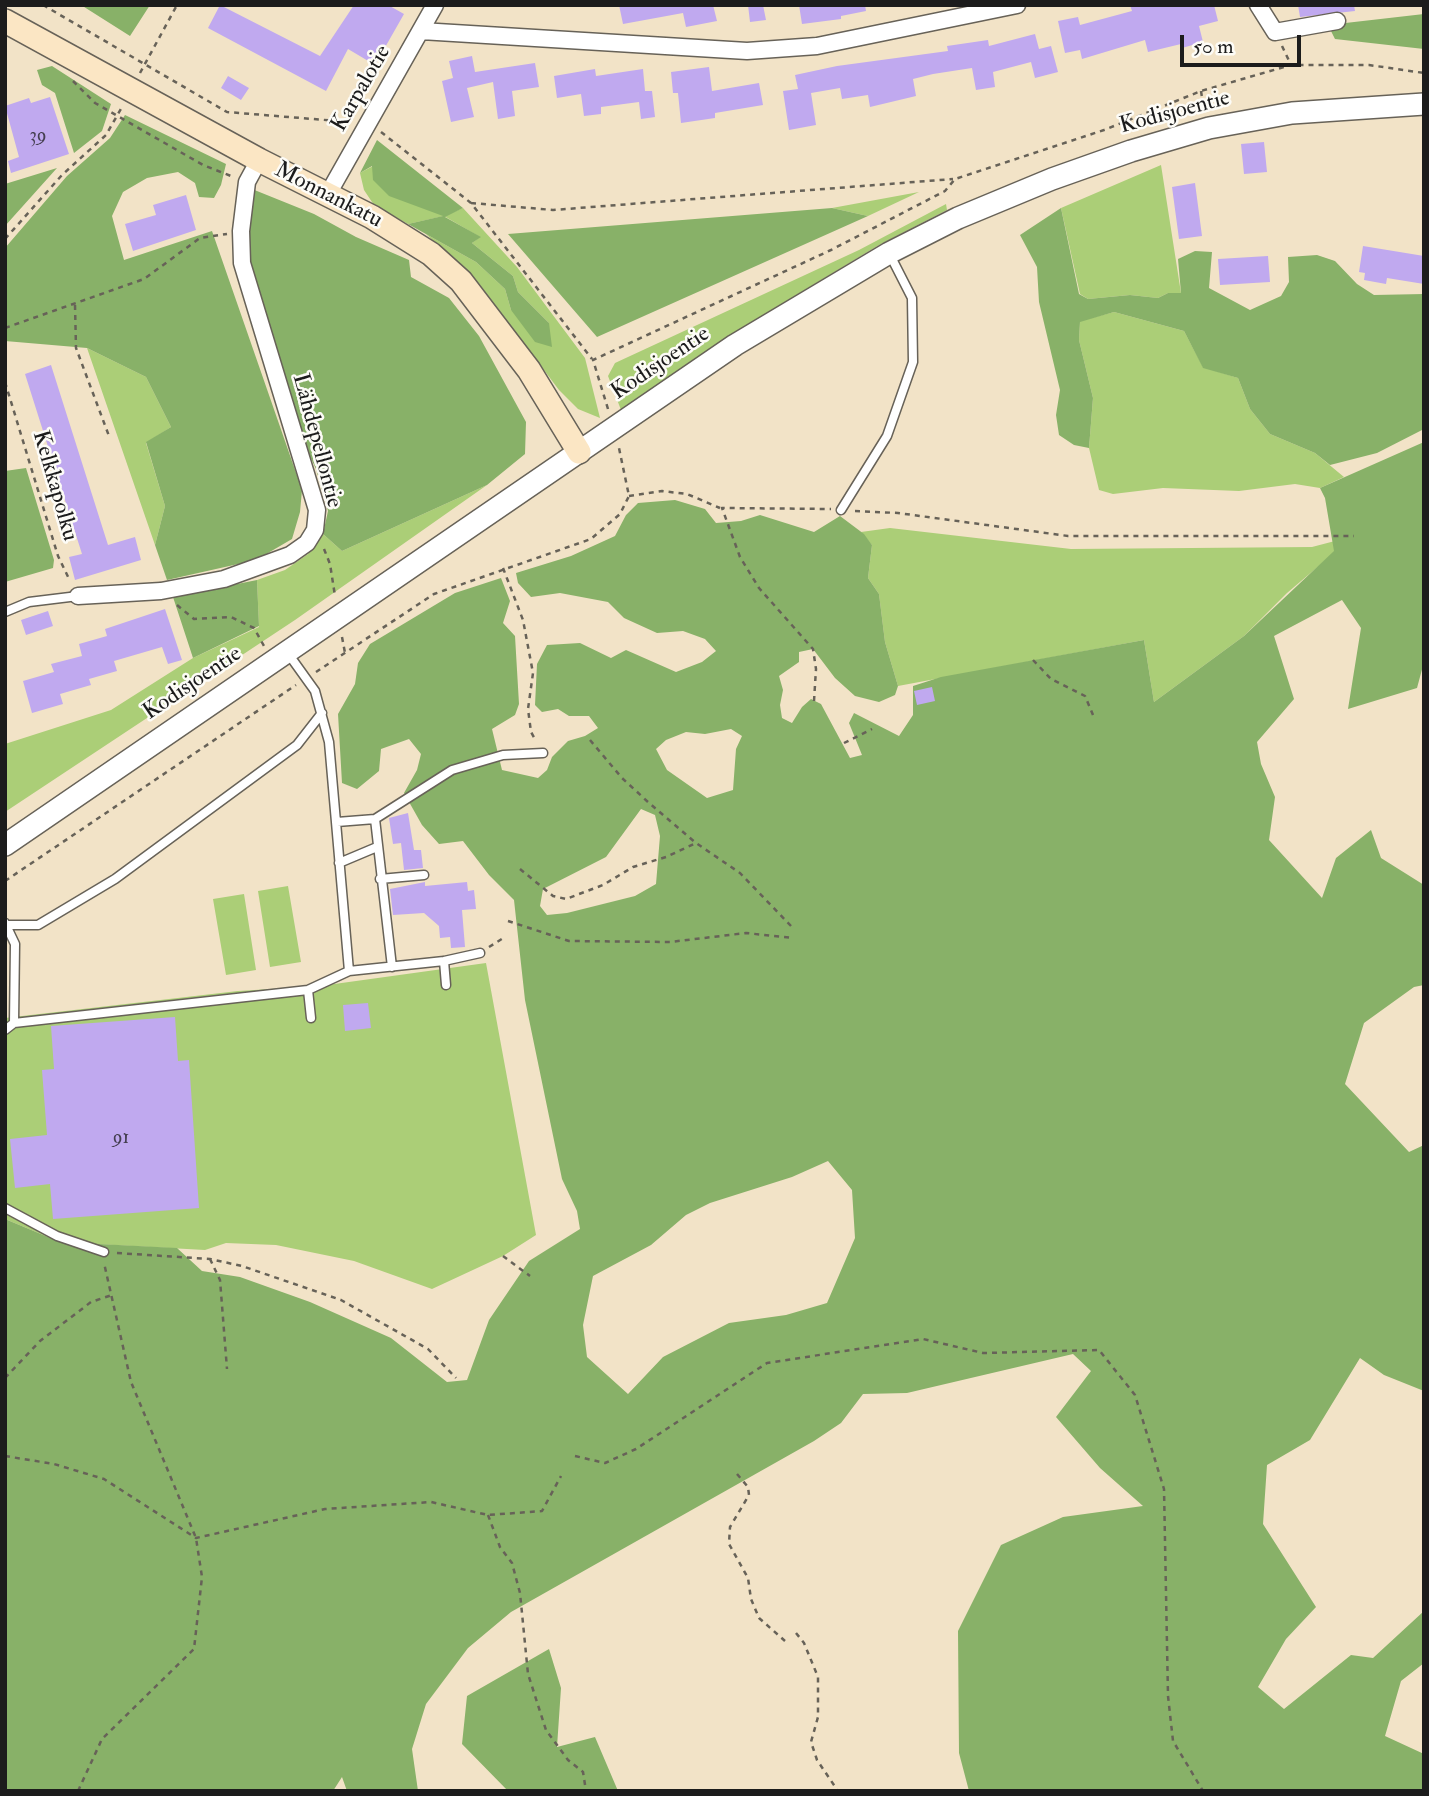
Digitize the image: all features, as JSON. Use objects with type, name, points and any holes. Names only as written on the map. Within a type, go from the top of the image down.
[{"type":"main road","name":"Monnankatu","points":[[5,21],[259,160],[328,194],[431,254],[461,281],[529,370],[579,452]]},
{"type":"street","name":"Karpalotie","points":[[328,194],[435,5]]},
{"type":"street","points":[[421,31],[747,51],[817,46],[1017,5]]},
{"type":"street","points":[[1258,5],[1275,32],[1337,21]]},
{"type":"street","name":"Kodisjoentie","points":[[5,845],[735,345],[889,253],[958,218],[1052,179],[1131,151],[1209,128],[1292,113],[1424,104]]},
{"type":"street","name":"Lähdepellontie","points":[[78,596],[161,591],[224,579],[267,565],[298,549],[315,530],[317,510],[242,263],[241,231],[247,182],[259,160]]},
{"type":"lane","points":[[841,510],[887,436],[913,362],[912,298],[889,253]]},
{"type":"lane","points":[[5,612],[29,602],[78,596]]},
{"type":"lane","points":[[280,656],[315,691],[330,742],[349,971]]},
{"type":"lane","points":[[13,1023],[15,944],[6,924],[38,925],[116,879],[297,745],[322,713]]},
{"type":"lane","points":[[337,822],[375,819],[452,770],[503,755],[543,754]]},
{"type":"lane","points":[[375,819],[392,967]]},
{"type":"lane","points":[[339,863],[377,847]]},
{"type":"lane","points":[[380,879],[424,875]]},
{"type":"lane","points":[[5,1030],[13,1023],[307,990],[349,971],[444,961],[480,953]]},
{"type":"lane","points":[[444,961],[446,985]]},
{"type":"lane","points":[[307,990],[311,1018]]},
{"type":"lane","points":[[5,1208],[57,1236],[104,1252]]},
{"type":"path","points":[[5,239],[62,175],[106,135],[177,5]]},
{"type":"path","points":[[66,75],[95,103],[203,165],[247,182]]},
{"type":"path","points":[[471,203],[553,209],[955,179]]},
{"type":"path","points":[[5,328],[144,279],[200,238],[241,231]]},
{"type":"path","points":[[75,305],[76,348],[109,436]]},
{"type":"path","name":"Kelkkapolku","points":[[5,382],[58,556],[78,596]]},
{"type":"path","points":[[5,881],[434,594],[591,539],[620,514],[629,496],[619,448]]},
{"type":"path","points":[[629,496],[662,491],[687,494],[722,508],[793,506],[898,513],[1068,536],[1353,536]]},
{"type":"path","points":[[722,508],[740,557],[759,588],[813,649],[816,669],[814,701]]},
{"type":"path","points":[[315,530],[330,564],[345,653]]},
{"type":"path","points":[[503,568],[523,620],[533,673],[528,709],[531,732],[543,754]]},
{"type":"path","points":[[161,591],[194,619],[231,617],[254,628],[280,656]]},
{"type":"path","points":[[1033,660],[1051,679],[1085,696],[1093,715]]},
{"type":"path","points":[[844,743],[872,729]]},
{"type":"path","points":[[590,740],[622,778],[696,843],[740,873],[791,926]]},
{"type":"path","points":[[520,869],[552,896],[566,899],[603,886],[633,867],[666,857],[696,843]]},
{"type":"path","points":[[508,921],[569,941],[670,942],[746,933],[793,938]]},
{"type":"path","points":[[480,953],[505,937]]},
{"type":"path","points":[[78,1791],[102,1740],[194,1649],[202,1577],[196,1538],[131,1382],[104,1252],[210,1259],[242,1266],[341,1300],[428,1349],[456,1378]]},
{"type":"path","points":[[503,1256],[530,1276]]},
{"type":"path","points":[[210,1259],[220,1280],[227,1369]]},
{"type":"path","points":[[5,1378],[40,1341],[91,1302],[112,1296]]},
{"type":"path","points":[[575,1456],[606,1462],[636,1449],[767,1363],[923,1339],[983,1353],[1099,1350],[1135,1395],[1164,1489],[1168,1696],[1173,1741],[1203,1791]]},
{"type":"path","points":[[5,1456],[54,1464],[104,1479],[196,1538],[325,1508],[430,1502],[488,1515],[542,1511],[561,1476]]},
{"type":"path","points":[[737,1474],[748,1487],[749,1496],[730,1527],[729,1544],[748,1577],[751,1599],[760,1618],[785,1641]]},
{"type":"path","points":[[488,1515],[500,1547],[512,1563],[520,1593],[528,1674],[546,1730],[568,1760],[583,1772],[586,1791]]},
{"type":"path","points":[[796,1633],[804,1643],[818,1677],[818,1717],[811,1742],[817,1760],[838,1791]]},
{"type":"green space","points":[[81,5],[150,5],[130,36]]},
{"type":"green space","points":[[1424,14],[1424,49],[1335,39],[1328,25]]},
{"type":"green space","points":[[52,66],[111,104],[102,131],[74,153],[55,93],[42,85],[37,70]]},
{"type":"green space","points":[[125,115],[226,164],[221,185],[214,198],[199,197],[195,183],[178,172],[147,178],[123,192],[112,216],[124,260],[212,231],[302,490],[300,512],[292,539],[256,560],[167,580],[155,545],[165,506],[146,442],[171,427],[146,377],[87,348],[5,341],[5,248],[67,176],[110,138]]},
{"type":"green space","points":[[377,140],[463,208],[445,217],[481,237],[472,243],[513,276],[518,292],[549,323],[552,347],[535,342],[511,310],[505,289],[476,262],[408,224],[443,216],[389,196],[373,180],[372,166],[360,173]]},
{"type":"green space","points":[[1161,165],[1181,293],[1168,293],[1158,298],[1130,295],[1088,299],[1080,294],[1061,208]]},
{"type":"green space","points":[[373,166],[444,216],[408,224],[374,205],[364,190],[360,173]]},
{"type":"green space","points":[[57,168],[5,226],[5,184]]},
{"type":"green space","points":[[252,189],[314,214],[356,237],[409,260],[411,277],[449,298],[479,336],[526,422],[525,454],[487,485],[342,551],[323,534],[328,511],[316,469],[303,442],[247,256]]},
{"type":"green space","points":[[919,192],[868,216],[832,208]]},
{"type":"green space","points":[[946,204],[947,210],[879,245],[742,328],[621,410],[608,376],[615,363],[859,250]]},
{"type":"green space","points":[[463,208],[517,267],[585,358],[600,418],[578,409],[559,390],[480,285],[426,234],[476,262],[505,289],[511,310],[549,323],[518,292],[513,276],[472,243],[480,237],[444,216]]},
{"type":"green space","points":[[832,208],[868,216],[597,337],[508,234]]},
{"type":"green space","points":[[1061,208],[1079,294],[1088,299],[1130,295],[1158,298],[1168,293],[1181,293],[1178,259],[1195,251],[1212,252],[1209,288],[1250,310],[1281,296],[1289,282],[1288,257],[1317,255],[1335,261],[1357,284],[1374,295],[1424,294],[1424,429],[1377,453],[1330,465],[1315,453],[1270,434],[1250,409],[1238,378],[1203,368],[1184,331],[1114,312],[1080,322],[1079,340],[1093,398],[1089,448],[1074,445],[1059,435],[1056,415],[1060,390],[1039,302],[1037,267],[1020,235]]},
{"type":"green space","points":[[1114,312],[1184,331],[1203,367],[1238,378],[1250,409],[1270,434],[1315,453],[1344,477],[1320,488],[1295,484],[1239,491],[1163,488],[1113,494],[1099,490],[1089,448],[1093,398],[1079,340],[1080,321]]},
{"type":"green space","points":[[87,348],[146,377],[171,427],[146,443],[165,506],[155,545]]},
{"type":"green space","points":[[1424,442],[1424,662],[1417,688],[1348,709],[1361,628],[1342,600],[1274,636],[1294,699],[1257,742],[1261,764],[1275,797],[1269,840],[1322,898],[1336,858],[1371,830],[1381,858],[1424,885],[1424,985],[1414,987],[1364,1023],[1345,1084],[1409,1152],[1424,1145],[1424,1391],[1384,1375],[1360,1358],[1310,1440],[1267,1465],[1263,1524],[1316,1607],[1286,1639],[1258,1687],[1284,1709],[1351,1655],[1373,1658],[1424,1611],[1424,1663],[1401,1681],[1385,1736],[1424,1754],[1424,1791],[969,1791],[959,1753],[958,1631],[1001,1545],[1063,1517],[1143,1506],[1100,1468],[1056,1417],[1091,1371],[1073,1354],[907,1393],[863,1394],[841,1423],[814,1441],[511,1612],[468,1648],[426,1704],[412,1749],[418,1791],[347,1791],[342,1777],[333,1791],[5,1791],[5,1219],[60,1242],[177,1248],[202,1271],[240,1277],[310,1302],[391,1338],[447,1382],[467,1380],[489,1320],[529,1261],[580,1229],[577,1211],[562,1179],[525,1000],[514,900],[489,875],[463,841],[439,844],[422,825],[404,793],[417,770],[421,754],[409,739],[381,749],[379,771],[357,789],[342,783],[338,714],[355,684],[358,663],[370,644],[455,593],[501,578],[510,601],[503,623],[515,636],[519,704],[515,715],[492,729],[502,770],[538,778],[547,770],[552,757],[568,741],[585,736],[598,728],[589,716],[569,716],[558,709],[542,712],[535,705],[537,664],[547,645],[580,643],[611,658],[626,650],[676,672],[702,662],[716,651],[705,639],[683,631],[657,633],[624,618],[608,602],[560,593],[531,597],[518,583],[516,573],[571,556],[615,536],[626,515],[638,503],[675,500],[705,509],[716,523],[741,521],[760,515],[814,532],[840,516],[864,534],[872,545],[868,578],[879,594],[885,642],[898,686],[895,695],[879,702],[855,696],[835,678],[813,649],[799,652],[799,662],[779,676],[783,690],[780,705],[782,718],[792,723],[811,699],[821,704],[850,758],[862,755],[849,723],[854,713],[899,736],[913,715],[913,686],[941,677],[1144,640],[1154,702],[1244,636],[1334,551],[1325,498],[1320,488]],"holes":[[[731,729],[742,736],[736,749],[733,790],[707,798],[667,770],[656,749],[666,740],[686,732],[705,734]],[[641,809],[655,815],[660,836],[656,884],[635,896],[567,913],[547,915],[540,906],[543,889],[606,857]],[[828,1161],[852,1190],[855,1238],[827,1303],[786,1315],[729,1323],[663,1357],[628,1394],[587,1357],[583,1325],[593,1276],[651,1245],[686,1215],[710,1203],[792,1177]]]},
{"type":"green space","points":[[26,468],[54,560],[53,568],[5,582],[5,471]]},
{"type":"green space","points":[[487,485],[295,620],[5,812],[5,744],[111,710],[193,658],[259,627],[257,580],[285,570],[308,554],[323,534],[342,551]]},
{"type":"green space","points":[[890,528],[1071,549],[1312,547],[1354,536],[1287,593],[1244,636],[1154,702],[1144,640],[898,686],[885,642],[879,594],[868,578],[872,545],[861,532]]},
{"type":"green space","points":[[257,580],[259,626],[193,658],[173,597]]},
{"type":"green space","points":[[288,886],[301,962],[270,967],[258,891]]},
{"type":"green space","points":[[244,894],[256,970],[226,975],[213,899]]},
{"type":"green space","points":[[486,963],[536,1235],[503,1256],[432,1289],[354,1261],[276,1245],[226,1243],[205,1250],[60,1242],[5,1219],[5,1018],[238,991],[320,986]]},
{"type":"green space","points":[[549,1649],[561,1688],[557,1747],[595,1737],[618,1791],[508,1791],[462,1744],[467,1696]]},
{"type":"building","points":[[220,5],[320,56],[354,5],[388,5],[404,14],[375,65],[348,49],[326,91],[208,28]]},
{"type":"building","points":[[619,5],[713,5],[717,21],[686,27],[683,13],[623,24]]},
{"type":"building","points":[[748,5],[763,5],[766,20],[750,22]]},
{"type":"building","points":[[799,5],[865,5],[866,11],[841,16],[841,19],[802,24]]},
{"type":"building","points":[[1130,5],[1214,5],[1218,21],[1199,26],[1203,42],[1182,48],[1181,44],[1148,52],[1145,40],[1082,59],[1080,50],[1065,53],[1058,21],[1078,17],[1080,25],[1132,11]]},
{"type":"building","points":[[1298,5],[1354,5],[1355,11],[1300,17]]},
{"type":"building","points":[[1035,34],[1039,49],[1051,46],[1058,72],[1035,78],[1031,62],[993,72],[995,87],[976,90],[972,68],[933,74],[913,79],[916,96],[870,107],[868,95],[842,99],[840,88],[811,93],[816,125],[789,130],[783,91],[798,89],[795,75],[837,66],[948,51],[947,46],[988,40],[989,46]]},
{"type":"building","points":[[472,56],[475,72],[535,63],[539,87],[512,91],[515,116],[498,119],[493,82],[467,88],[474,117],[451,122],[442,81],[453,78],[449,61]]},
{"type":"building","points":[[709,67],[712,91],[759,83],[763,105],[715,113],[715,118],[681,123],[678,93],[673,93],[671,72]]},
{"type":"building","points":[[595,69],[596,76],[643,69],[645,91],[652,91],[655,117],[641,119],[639,102],[601,107],[601,114],[584,116],[581,94],[557,98],[554,76]]},
{"type":"building","points":[[228,76],[249,88],[241,100],[221,88]]},
{"type":"building","points":[[50,97],[69,154],[11,173],[8,161],[19,157],[5,106],[29,98],[31,103]]},
{"type":"building","points":[[1264,142],[1267,172],[1244,174],[1241,144]]},
{"type":"building","points":[[1195,183],[1202,236],[1179,239],[1172,187]]},
{"type":"building","points":[[186,195],[196,230],[133,251],[125,224],[156,215],[153,205]]},
{"type":"building","points":[[1363,246],[1424,256],[1424,284],[1387,278],[1386,284],[1364,280],[1365,273],[1359,272]]},
{"type":"building","points":[[1268,256],[1270,282],[1220,285],[1218,259]]},
{"type":"building","points":[[51,365],[108,545],[135,537],[141,560],[75,580],[69,557],[82,554],[25,374]]},
{"type":"building","points":[[165,609],[182,660],[168,664],[162,647],[114,661],[117,671],[89,679],[91,685],[60,694],[63,704],[32,713],[23,681],[54,672],[51,664],[82,656],[79,644],[107,636],[105,629]]},
{"type":"building","points":[[48,611],[53,626],[26,635],[21,620]]},
{"type":"building","points":[[932,687],[935,701],[917,705],[914,691]]},
{"type":"building","points":[[408,813],[414,850],[421,850],[423,868],[404,870],[401,843],[393,844],[389,818]]},
{"type":"building","points":[[425,882],[425,886],[467,882],[468,891],[474,890],[476,909],[462,910],[465,947],[451,948],[450,937],[440,938],[439,926],[424,913],[393,915],[390,889]]},
{"type":"building","points":[[368,1003],[371,1028],[345,1031],[343,1005]]},
{"type":"building","points":[[175,1017],[178,1061],[189,1060],[199,1208],[53,1219],[50,1184],[15,1188],[10,1139],[47,1135],[42,1070],[54,1069],[51,1026]]}]
